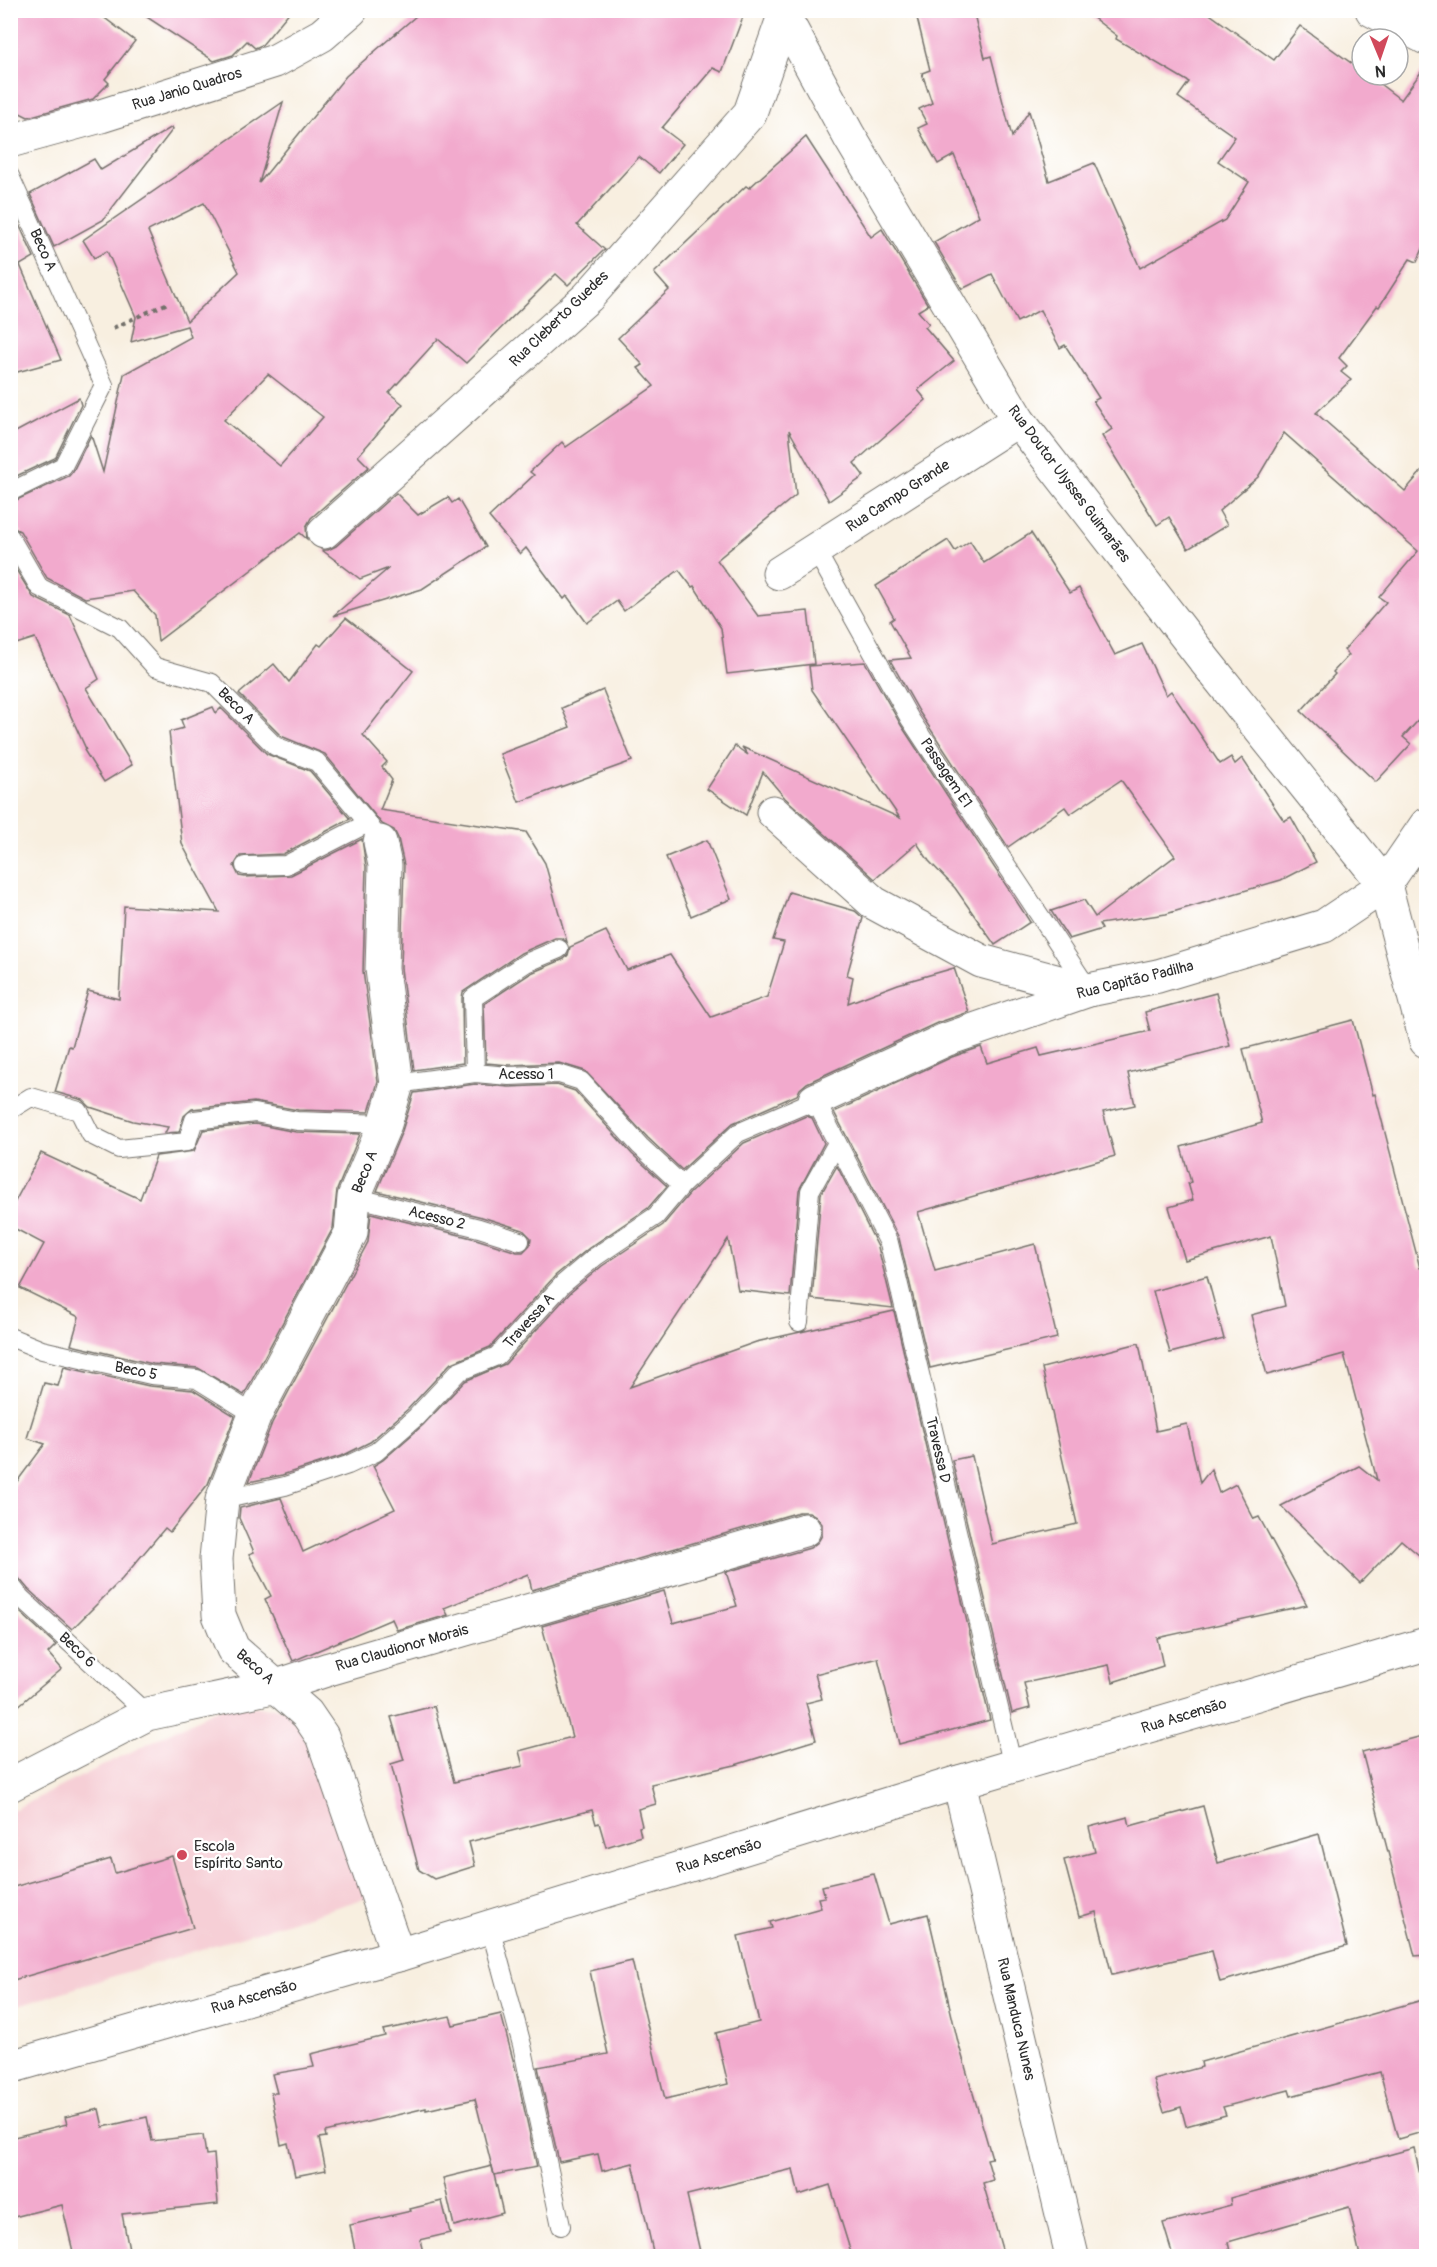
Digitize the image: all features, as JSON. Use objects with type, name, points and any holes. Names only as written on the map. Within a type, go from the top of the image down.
[{"type":"street","name":"Rua Janio Quadros","points":[[10,141],[101,116],[275,62],[322,34],[351,10]]},
{"type":"street","points":[[1372,10],[1426,38]]},
{"type":"street","name":"Rua Doutor Ulysses Guimarães","points":[[785,14],[849,136],[1018,420],[1206,662],[1385,885]]},
{"type":"street","name":"Rua Cleberto Guedes","points":[[324,532],[595,288],[750,113],[785,14]]},
{"type":"street","name":"Rua Campo Grande","points":[[779,573],[1018,420]]},
{"type":"street","points":[[773,812],[874,903],[981,961],[1089,990]]},
{"type":"street","name":"Rua Capitão Padilha","points":[[815,1100],[945,1040],[1089,990],[1158,976],[1324,926],[1385,885],[1426,825]]},
{"type":"street","name":"Beco A","points":[[374,832],[385,865],[382,969],[397,1084],[385,1124],[354,1197],[351,1233],[255,1415],[222,1500],[216,1559],[219,1615],[233,1649],[307,1714],[322,1736],[398,1955]]},
{"type":"street","points":[[1385,885],[1426,1041]]},
{"type":"street","name":"Rua Claudionor Morais","points":[[10,1785],[147,1714],[277,1686],[804,1530]]},
{"type":"street","name":"Rua Ascensão","points":[[10,2067],[398,1955],[959,1782],[1426,1644]]},
{"type":"street","name":"Rua Manduca Nunes","points":[[959,1782],[1072,2256]]},
{"type":"lane","name":"Beco A","points":[[10,176],[104,385],[63,466],[10,492]]},
{"type":"lane","name":"Beco A","points":[[10,537],[39,587],[120,628],[155,667],[212,682],[275,746],[317,762],[374,832]]},
{"type":"lane","name":"Passagem E1","points":[[815,549],[910,719],[1089,990]]},
{"type":"lane","points":[[245,866],[286,865],[374,832]]},
{"type":"lane","points":[[475,1073],[473,998],[526,963],[559,949]]},
{"type":"lane","name":"Acesso 1","points":[[397,1084],[475,1073],[509,1076],[559,1074],[581,1081],[640,1146],[682,1185]]},
{"type":"lane","points":[[10,1110],[31,1097],[79,1111],[91,1135],[119,1149],[186,1142],[194,1120],[255,1113],[297,1121],[385,1124]]},
{"type":"lane","name":"Travessa D","points":[[815,1100],[889,1243],[1013,1767]]},
{"type":"lane","name":"Travessa A","points":[[222,1500],[285,1486],[348,1465],[376,1452],[416,1417],[458,1372],[497,1356],[563,1284],[596,1257],[656,1216],[682,1185],[738,1133],[815,1100]]},
{"type":"lane","points":[[799,1322],[810,1191],[837,1143]]},
{"type":"lane","name":"Acesso 2","points":[[354,1197],[479,1228],[520,1241]]},
{"type":"lane","name":"Beco 5","points":[[10,1337],[42,1350],[151,1375],[197,1379],[255,1415]]},
{"type":"lane","name":"Beco 6","points":[[10,1584],[20,1597],[147,1714]]},
{"type":"lane","points":[[490,1927],[522,2045],[561,2226]]},
{"type":"path","points":[[83,341],[170,302]]},
{"type":"shaded area","name":"Escola Espírito Santo","points":[[226,1705],[294,1709],[366,1898],[11,2008],[11,1811]]},
{"type":"building","points":[[10,10],[94,10],[135,41],[105,79],[109,83],[93,99],[28,117],[10,108]]},
{"type":"building","points":[[136,10],[291,10],[262,45],[255,48],[247,41],[233,55],[214,61]]},
{"type":"building","points":[[423,10],[740,10],[739,14],[744,14],[722,72],[713,68],[662,128],[683,144],[659,173],[639,157],[577,225],[605,250],[568,285],[556,274],[466,363],[438,339],[389,393],[403,404],[358,456],[369,467],[311,518],[306,527],[307,539],[300,533],[158,641],[155,615],[133,591],[85,598],[47,578],[20,531],[10,526],[10,503],[69,476],[91,435],[103,472],[124,374],[191,337],[187,326],[131,342],[136,317],[107,251],[94,258],[83,240],[283,102],[259,183],[346,76]],"holes":[[[204,203],[239,272],[187,321],[148,231]],[[268,374],[323,417],[280,466],[224,420]]]},
{"type":"building","points":[[915,10],[973,10],[985,58],[991,56],[1012,137],[1029,111],[1049,181],[1094,163],[1140,268],[1225,220],[1249,182],[1218,161],[1235,137],[1178,97],[1189,82],[1116,39],[1117,36],[1083,10],[1204,10],[1274,60],[1300,26],[1350,62],[1350,87],[1384,87],[1401,100],[1426,65],[1426,242],[1417,262],[1410,259],[1379,307],[1377,306],[1339,358],[1347,366],[1341,372],[1351,380],[1316,413],[1405,491],[1426,466],[1426,712],[1403,737],[1411,744],[1376,782],[1301,711],[1349,655],[1344,650],[1386,602],[1379,597],[1418,551],[1284,433],[1258,477],[1219,511],[1227,525],[1188,549],[1169,517],[1157,525],[1102,436],[1112,429],[1093,401],[1099,398],[1065,345],[1060,348],[1040,310],[1017,322],[992,274],[962,289],[934,242],[979,216],[954,155],[938,164],[918,128],[927,124],[919,109],[932,103],[922,73],[930,70]]},
{"type":"building","points":[[172,127],[173,129],[103,220],[54,247],[30,194],[94,159],[101,170]]},
{"type":"building","points":[[806,137],[871,237],[882,229],[928,305],[918,311],[929,324],[925,327],[954,361],[918,390],[926,400],[854,463],[864,476],[829,501],[789,430],[796,495],[717,560],[758,616],[808,611],[814,664],[727,674],[721,628],[694,586],[692,587],[679,570],[624,611],[617,601],[587,623],[567,596],[564,599],[526,548],[520,554],[489,517],[534,475],[530,472],[562,442],[566,447],[654,386],[638,368],[643,365],[618,338],[669,290],[654,273],[746,186],[749,188]]},
{"type":"building","points":[[10,205],[34,257],[20,265],[61,360],[10,374]]},
{"type":"building","points":[[79,398],[81,405],[55,458],[10,479],[10,435]]},
{"type":"building","points":[[396,493],[418,515],[448,497],[452,503],[458,499],[486,547],[422,589],[333,616],[389,568],[360,579],[322,550],[336,546]]},
{"type":"building","points":[[1031,533],[1070,593],[1079,588],[1115,655],[1142,644],[1166,695],[1171,691],[1220,764],[1231,757],[1235,764],[1242,758],[1284,821],[1291,817],[1316,862],[1281,880],[1166,914],[1099,924],[1102,929],[1069,939],[1051,911],[1084,900],[1095,917],[1175,856],[1121,780],[1070,814],[1065,807],[1008,847],[920,713],[890,660],[911,658],[890,621],[894,618],[876,586],[948,540],[955,551],[970,541],[984,563]]},
{"type":"building","points":[[10,560],[33,597],[70,615],[99,679],[86,688],[132,765],[104,782],[84,750],[86,749],[35,638],[10,646]]},
{"type":"building","points":[[346,618],[413,671],[363,735],[387,762],[382,767],[392,780],[380,810],[526,832],[545,863],[567,942],[561,938],[555,938],[521,953],[463,992],[463,1063],[414,1070],[401,968],[404,865],[394,830],[382,824],[325,754],[281,736],[239,694],[274,664],[289,682],[318,644],[321,646]]},
{"type":"building","points":[[865,662],[901,725],[1030,922],[995,945],[955,888],[929,861],[917,843],[875,879],[785,798],[763,772],[746,815],[707,789],[735,746],[748,755],[742,747],[900,818],[812,690],[809,666]]},
{"type":"building","points":[[603,690],[632,761],[519,802],[500,754],[570,727],[562,708]]},
{"type":"building","points":[[213,707],[216,713],[221,708],[267,754],[310,771],[350,819],[283,854],[240,856],[234,866],[239,876],[291,875],[362,839],[366,867],[363,971],[378,1082],[369,1112],[298,1110],[254,1102],[192,1109],[184,1116],[179,1132],[165,1133],[168,1127],[133,1121],[90,1107],[83,1100],[55,1092],[69,1046],[72,1047],[88,991],[119,999],[124,906],[219,912],[182,844],[169,732],[184,728],[181,720]]},
{"type":"building","points":[[707,840],[731,899],[691,916],[666,857]]},
{"type":"building","points":[[789,892],[855,911],[863,918],[847,975],[853,977],[848,1003],[898,984],[954,968],[969,1012],[937,1023],[807,1083],[797,1095],[733,1123],[682,1170],[648,1138],[585,1071],[559,1063],[509,1065],[486,1063],[484,1004],[531,973],[564,959],[570,947],[606,931],[627,970],[670,955],[711,1017],[767,997],[784,942],[773,940]]},
{"type":"building","points":[[1216,993],[1230,1046],[1128,1073],[1135,1105],[1103,1112],[1115,1156],[918,1212],[935,1271],[1035,1244],[1057,1338],[930,1368],[899,1238],[834,1112],[952,1057],[981,1047],[987,1063],[1038,1048],[1041,1056],[1150,1031],[1145,1012]]},
{"type":"building","points":[[1353,1020],[1373,1095],[1375,1094],[1420,1268],[1426,1267],[1426,1561],[1401,1540],[1360,1583],[1281,1506],[1359,1466],[1377,1480],[1344,1354],[1267,1375],[1251,1315],[1285,1306],[1271,1236],[1185,1260],[1169,1207],[1193,1200],[1188,1183],[1191,1182],[1181,1147],[1262,1123],[1243,1049]]},
{"type":"building","points":[[475,1084],[509,1087],[557,1085],[575,1091],[632,1154],[667,1186],[648,1208],[589,1248],[556,1275],[490,1347],[450,1364],[408,1409],[370,1442],[344,1455],[282,1475],[249,1482],[272,1423],[368,1242],[371,1213],[476,1239],[517,1252],[523,1252],[530,1245],[531,1238],[523,1230],[482,1217],[377,1191],[402,1131],[414,1093]]},
{"type":"building","points":[[806,1116],[812,1118],[824,1143],[799,1190],[790,1296],[738,1290],[728,1239],[630,1387],[756,1342],[894,1311],[990,1720],[899,1744],[878,1658],[815,1674],[822,1699],[806,1703],[816,1740],[735,1765],[651,1784],[656,1804],[638,1809],[642,1826],[639,1827],[641,1836],[606,1847],[599,1823],[596,1824],[592,1810],[469,1842],[475,1866],[434,1879],[419,1870],[391,1764],[404,1760],[391,1717],[434,1706],[454,1782],[523,1766],[519,1751],[572,1737],[542,1626],[664,1591],[673,1623],[737,1606],[726,1572],[810,1548],[818,1542],[822,1535],[822,1524],[816,1516],[809,1512],[799,1512],[532,1590],[528,1574],[444,1608],[448,1615],[397,1630],[392,1619],[293,1661],[265,1599],[271,1596],[249,1554],[254,1552],[239,1518],[240,1508],[281,1498],[303,1552],[395,1509],[373,1466],[423,1425],[465,1381],[505,1364],[571,1292],[602,1266],[663,1225],[690,1193],[744,1143]]},
{"type":"building","points":[[255,1124],[296,1132],[360,1134],[337,1190],[333,1228],[244,1395],[198,1368],[153,1364],[71,1345],[79,1317],[20,1288],[44,1244],[10,1226],[10,1211],[41,1153],[140,1199],[156,1156],[194,1151],[203,1130]]},
{"type":"building","points":[[837,1166],[878,1247],[893,1308],[812,1299],[821,1194]]},
{"type":"building","points":[[1207,1276],[1224,1339],[1170,1353],[1153,1291]]},
{"type":"building","points":[[1139,1343],[1156,1431],[1187,1424],[1200,1483],[1211,1469],[1219,1493],[1236,1484],[1254,1519],[1259,1517],[1307,1605],[1157,1638],[1163,1666],[1113,1682],[1109,1665],[1024,1683],[1030,1708],[1012,1713],[952,1460],[972,1456],[992,1544],[1077,1524],[1042,1368]]},
{"type":"building","points":[[64,1367],[149,1386],[193,1390],[235,1416],[208,1484],[170,1532],[165,1528],[122,1579],[72,1629],[18,1577],[10,1573],[10,1491],[45,1444],[27,1438],[44,1383],[58,1386]]},
{"type":"building","points":[[10,1603],[56,1645],[48,1653],[62,1669],[10,1713]]},
{"type":"building","points":[[1426,1735],[1426,1955],[1415,1956],[1362,1752]]},
{"type":"building","points":[[1203,1806],[1218,1863],[1319,1834],[1347,1946],[1220,1982],[1212,1951],[1112,1975],[1096,1912],[1079,1917],[1064,1860],[1095,1852],[1089,1827],[1128,1817],[1130,1826]]},
{"type":"building","points":[[172,1856],[193,1928],[10,1981],[10,1888],[111,1859],[115,1873]]},
{"type":"building","points":[[874,1874],[889,1924],[928,1914],[958,2042],[992,2158],[987,2159],[993,2180],[983,2183],[1004,2256],[852,2256],[830,2185],[799,2195],[793,2169],[687,2195],[701,2256],[654,2256],[633,2163],[602,2171],[598,2154],[559,2162],[538,2067],[608,2054],[590,1971],[632,1961],[665,2099],[728,2084],[716,2033],[759,2022],[738,1936],[772,1928],[770,1922],[821,1908],[818,1898],[825,1897],[822,1886]]},
{"type":"building","points":[[1426,1999],[1426,2131],[1398,2139],[1380,2072],[1291,2096],[1289,2090],[1223,2107],[1226,2115],[1186,2126],[1181,2107],[1164,2112],[1154,2080],[1202,2067],[1201,2062]]},
{"type":"building","points":[[501,2014],[537,2167],[494,2175],[475,2099],[325,2132],[326,2137],[319,2138],[326,2170],[295,2176],[288,2143],[281,2145],[271,2093],[277,2093],[272,2074],[314,2067],[311,2054],[385,2036],[383,2030],[450,2016],[453,2025]]},
{"type":"building","points":[[99,2109],[103,2127],[147,2117],[152,2141],[203,2135],[206,2155],[214,2154],[218,2204],[122,2214],[129,2250],[95,2256],[74,2256],[62,2205],[10,2218],[10,2138],[67,2124],[65,2117]]},
{"type":"building","points":[[1414,2148],[1426,2201],[1426,2256],[1360,2256],[1349,2207],[1228,2242],[1231,2256],[1173,2256],[1163,2223],[1231,2205],[1230,2198]]},
{"type":"building","points":[[492,2166],[503,2213],[454,2226],[443,2178]]},
{"type":"building","points":[[442,2201],[450,2233],[420,2240],[424,2256],[356,2256],[350,2225],[411,2211],[410,2209]]},
{"type":"place","name":"Escola Espírito Santo","points":[[182,1855]]}]
